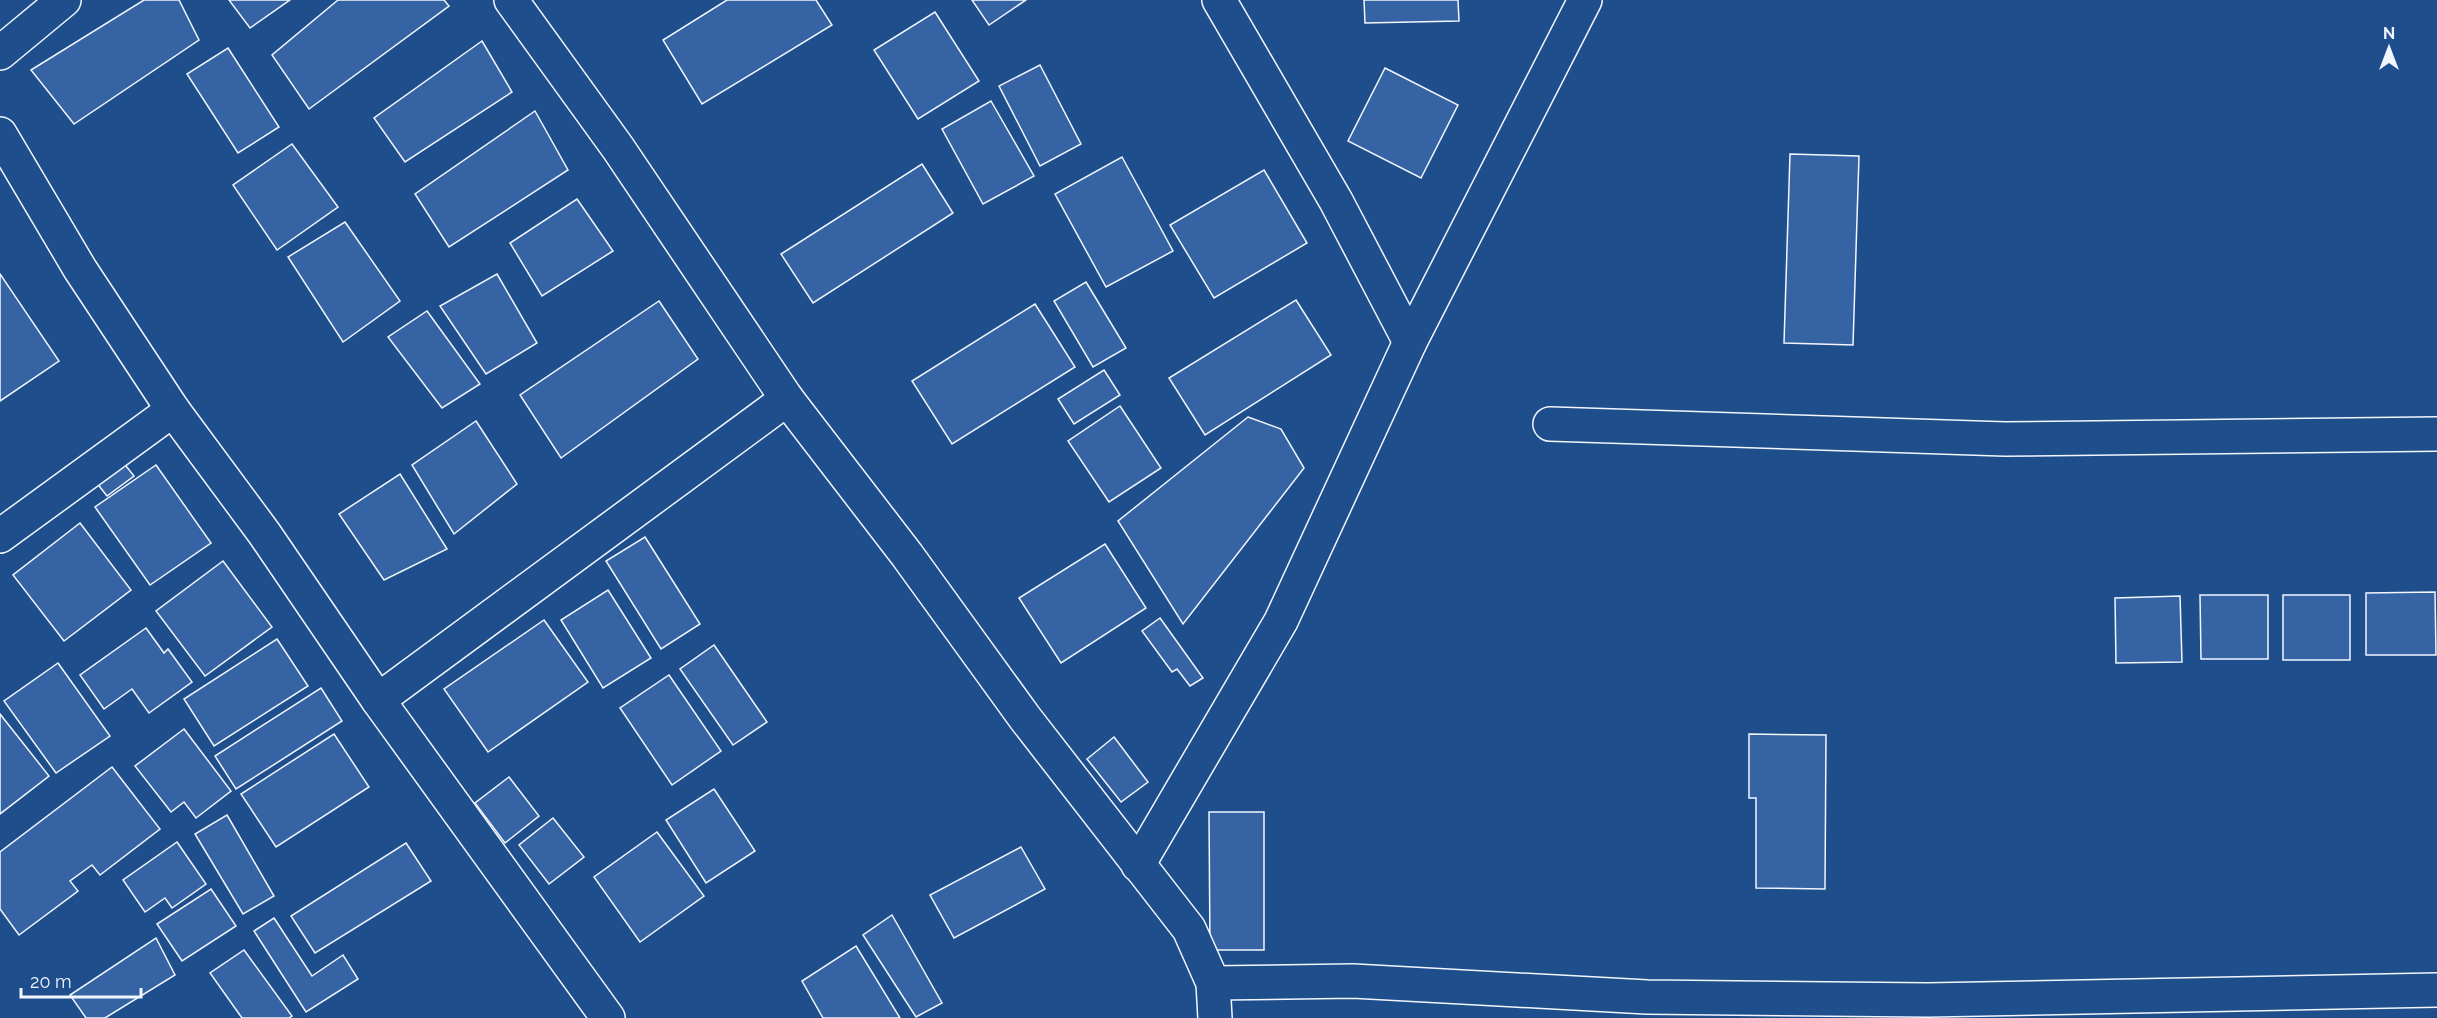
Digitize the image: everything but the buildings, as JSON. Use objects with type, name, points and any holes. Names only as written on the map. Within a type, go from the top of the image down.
[{"type":"street","points":[[0,53],[64,0]]},
{"type":"street","points":[[511,0],[618,148],[787,399],[907,555],[1025,718],[1189,929],[1213,983],[1215,1018]]},
{"type":"street","points":[[1219,0],[1330,192],[1410,342]]},
{"type":"street","points":[[1138,865],[1281,621],[1410,342],[1585,0]]},
{"type":"street","points":[[0,134],[80,269],[173,410],[264,533],[378,700],[608,1018]]},
{"type":"street","points":[[378,700],[787,399]]},
{"type":"street","points":[[0,536],[173,410]]},
{"type":"street","points":[[1550,424],[2005,439],[2437,434]]},
{"type":"street","points":[[1213,983],[1353,981],[1647,997],[1928,1000],[2437,990]]}]
